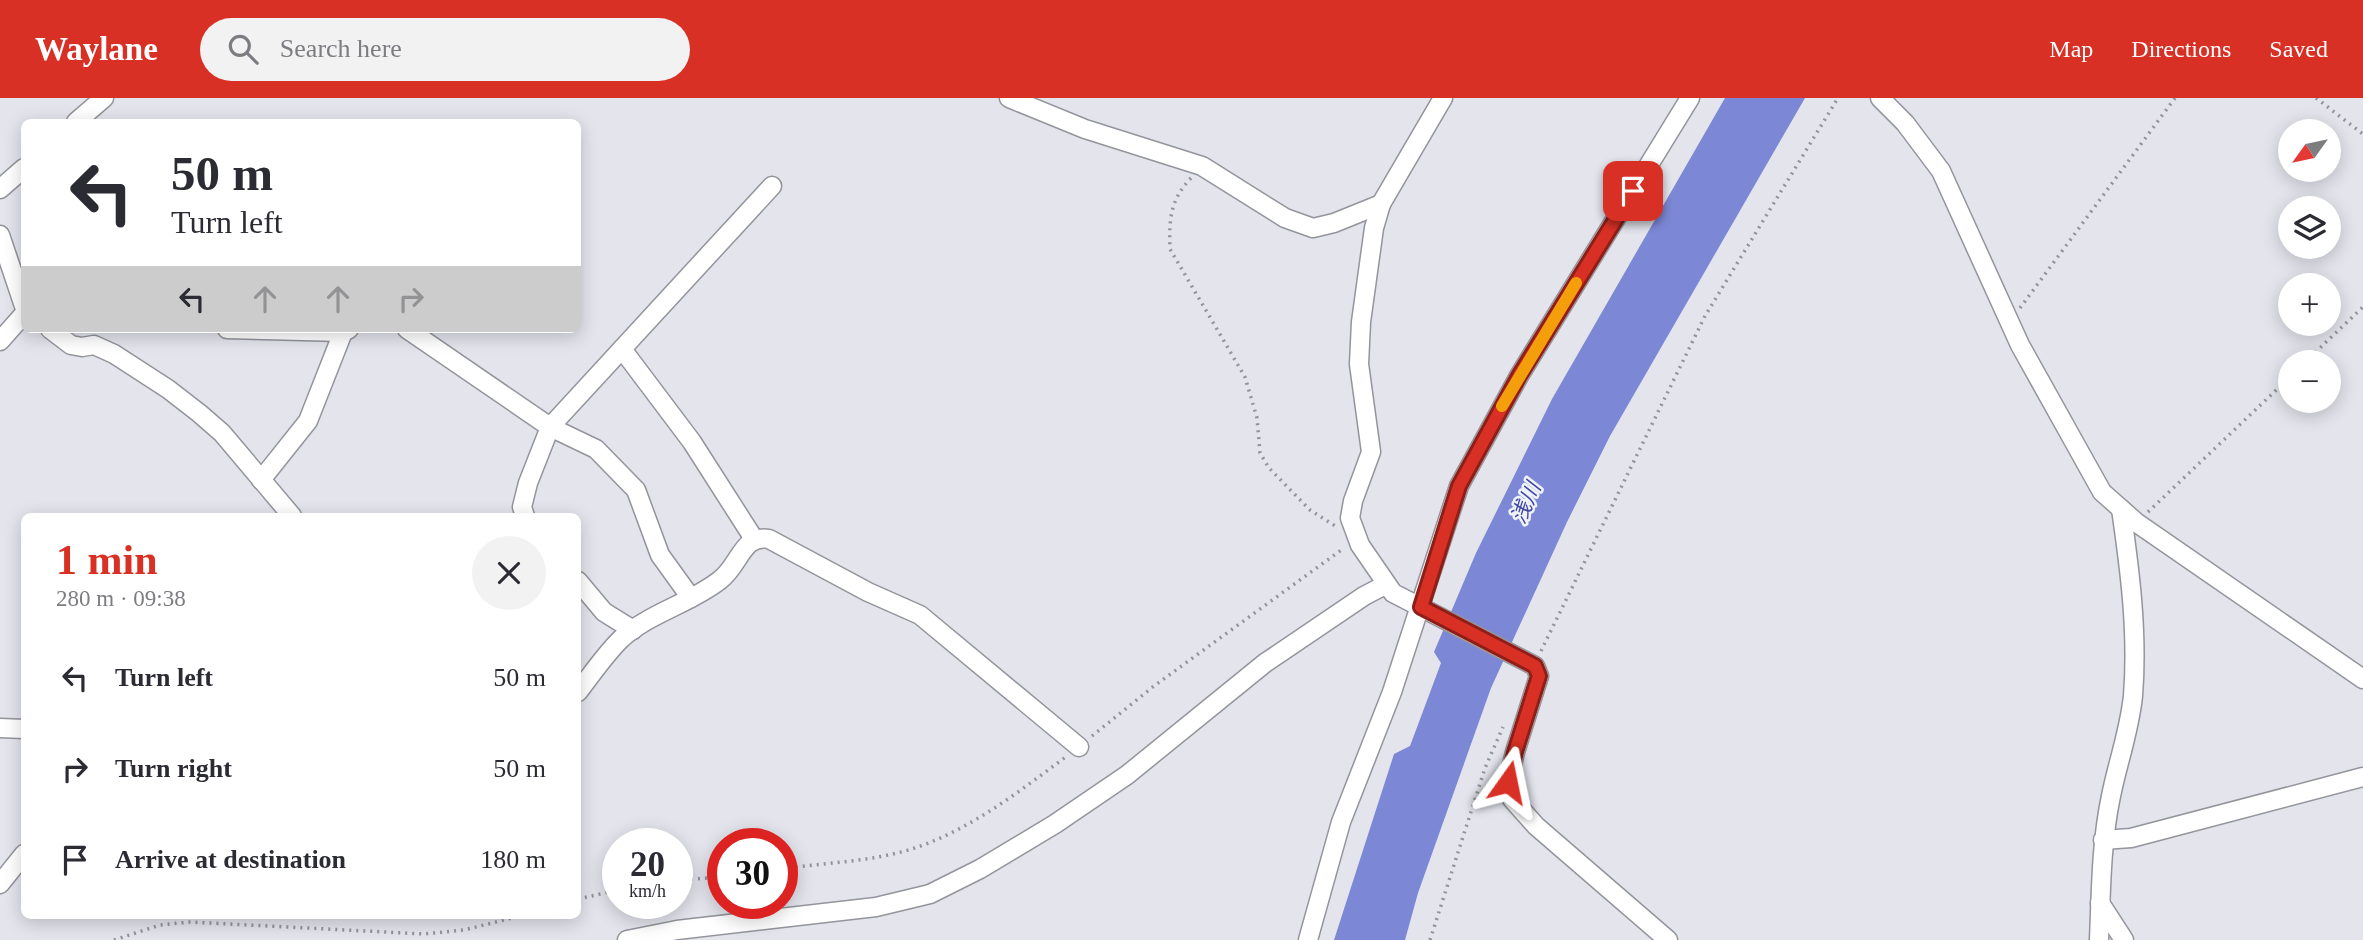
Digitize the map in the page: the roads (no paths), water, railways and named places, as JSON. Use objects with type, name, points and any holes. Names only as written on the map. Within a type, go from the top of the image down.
[{"type":"street","points":[[80,119],[104,98]]},
{"type":"street","points":[[1009,98],[1085,129],[1202,166],[1285,218],[1313,228],[1334,223],[1381,204]]},
{"type":"street","points":[[1443,98],[1381,204],[1374,228],[1359,344],[1371,452],[1353,501],[1350,518],[1353,532],[1385,585],[1402,598],[1528,663],[1539,676],[1508,782],[1512,799],[1536,826],[1668,940]]},
{"type":"street","points":[[1308,940],[1341,822],[1424,608],[1459,486],[1519,376],[1690,98]]},
{"type":"street","points":[[1880,98],[1905,123],[1941,171],[2020,345],[2102,492],[2137,523],[2363,679]]},
{"type":"street","points":[[0,189],[21,170]]},
{"type":"street","points":[[524,513],[522,507],[528,483],[550,427],[772,187]]},
{"type":"street","points":[[0,235],[21,297]]},
{"type":"street","points":[[0,341],[21,317]]},
{"type":"street","points":[[55,333],[71,345],[82,348],[94,345],[102,333]]},
{"type":"street","points":[[261,480],[308,421],[345,333]]},
{"type":"street","points":[[413,333],[550,427],[596,449],[636,490],[660,555],[691,598]]},
{"type":"street","points":[[94,345],[168,389],[200,413],[222,433],[289,513]]},
{"type":"street","points":[[622,349],[692,442],[754,539]]},
{"type":"street","points":[[2099,940],[2103,841],[2111,794],[2128,737],[2133,693],[2133,592],[2121,509]]},
{"type":"street","points":[[581,688],[622,638],[732,571],[749,541],[769,540],[868,592],[919,615],[1079,747]]},
{"type":"street","points":[[581,585],[604,612],[633,630]]},
{"type":"street","points":[[628,940],[677,930],[876,907],[930,894],[980,869],[1066,817],[1127,775],[1265,663],[1385,585]]},
{"type":"street","points":[[0,728],[21,729]]},
{"type":"street","points":[[2103,841],[2131,838],[2363,777]]},
{"type":"street","points":[[0,884],[21,858]]},
{"type":"street","points":[[2100,902],[2124,940]]},
{"type":"water","name":"浅川","points":[[1725,98],[1805,98],[1610,436],[1567,522],[1491,688],[1418,893],[1405,940],[1334,940],[1394,754],[1410,746],[1441,663],[1434,652],[1476,553],[1552,399]]}]
